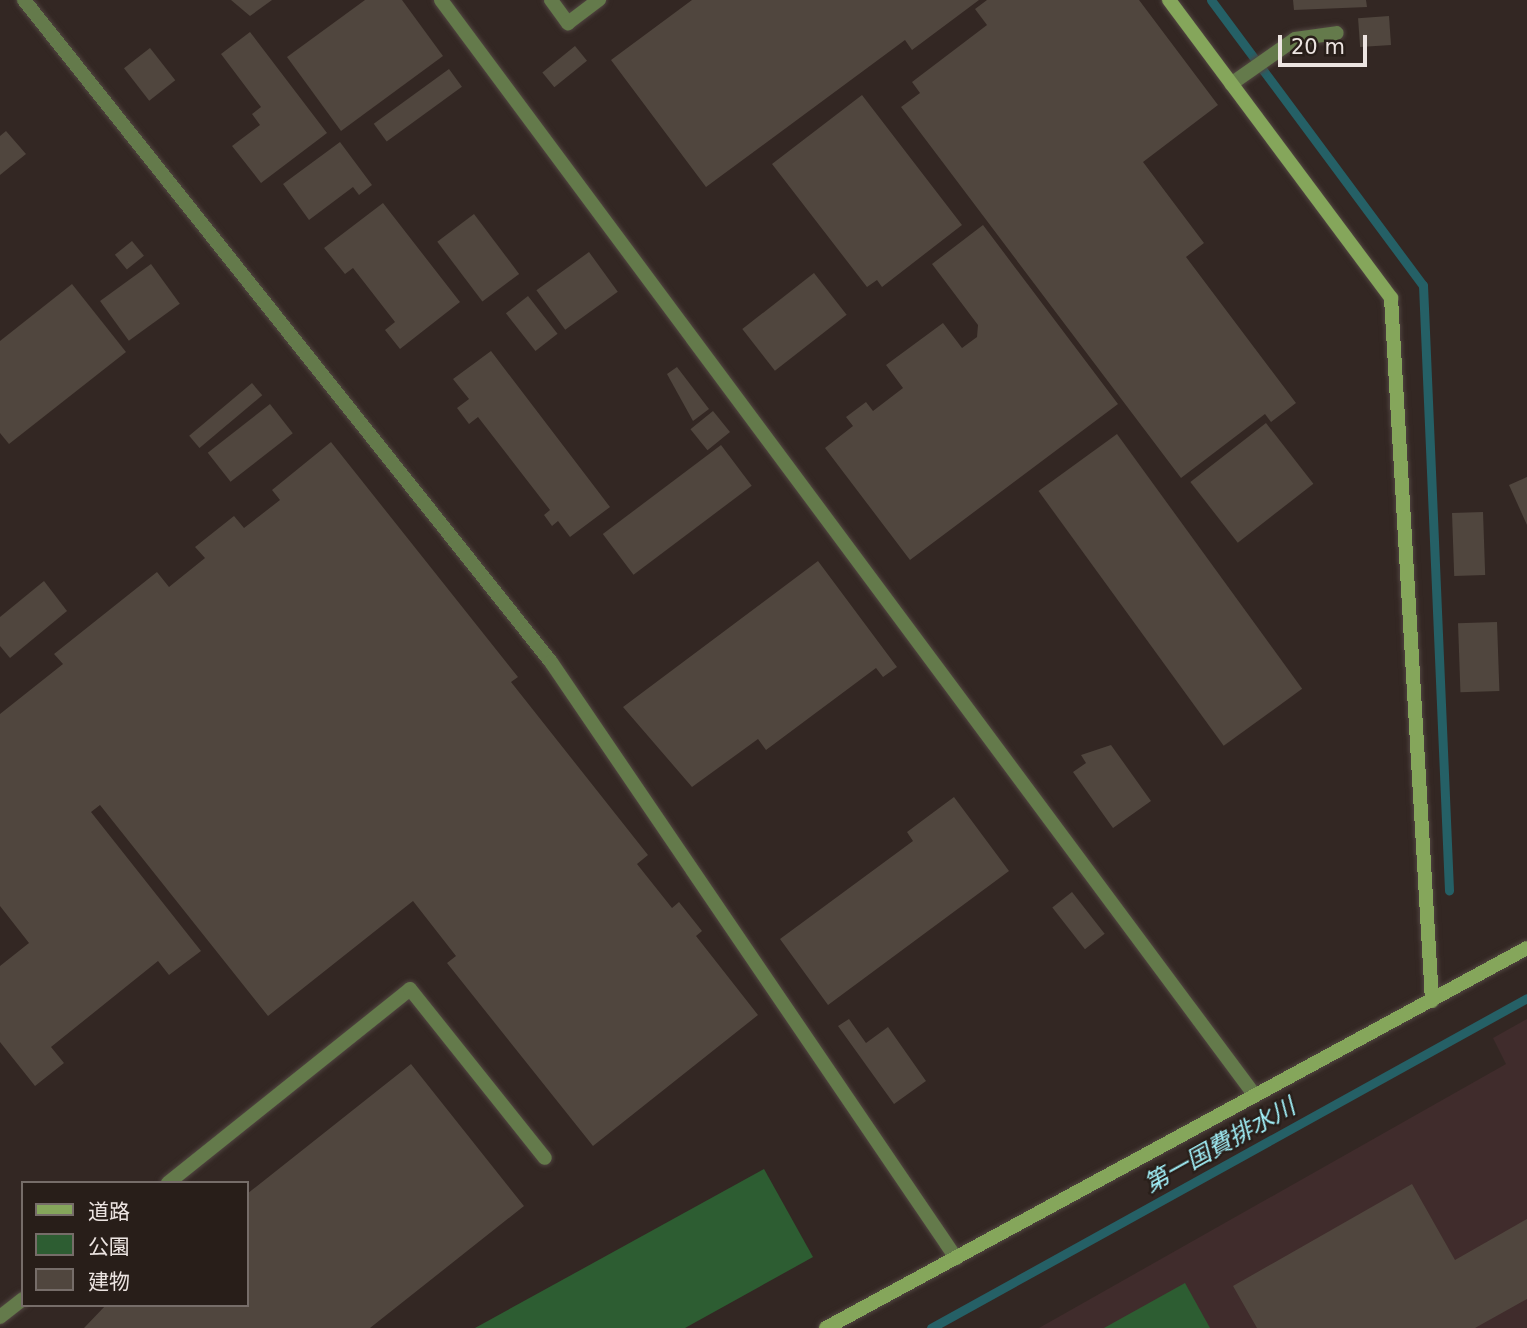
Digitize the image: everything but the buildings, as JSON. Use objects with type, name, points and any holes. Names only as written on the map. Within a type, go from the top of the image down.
[{"type":"street","points":[[441,0],[1254,1093]]},
{"type":"street","points":[[551,0],[568,23],[599,0]]},
{"type":"street","points":[[1169,0],[1391,298],[1432,1001]]},
{"type":"street","points":[[26,1],[551,662],[956,1258]]},
{"type":"street","points":[[1231,84],[1295,39],[1337,33]]},
{"type":"street","points":[[827,1328],[1254,1093],[1432,1001],[1527,948]]},
{"type":"street","points":[[170,1181],[410,989],[545,1158]]},
{"type":"street","points":[[0,1317],[21,1301]]},
{"type":"shaded area","points":[[1527,1019],[1527,1328],[1039,1328],[1506,1064],[1493,1038]]},
{"type":"green space","points":[[764,1169],[813,1257],[685,1328],[475,1328]]},
{"type":"green space","points":[[1185,1283],[1210,1328],[1104,1328]]},
{"type":"waterway","points":[[1211,0],[1423,285],[1449,890]]},
{"type":"waterway","name":"第一国費排水川","points":[[931,1328],[1527,998]]}]
